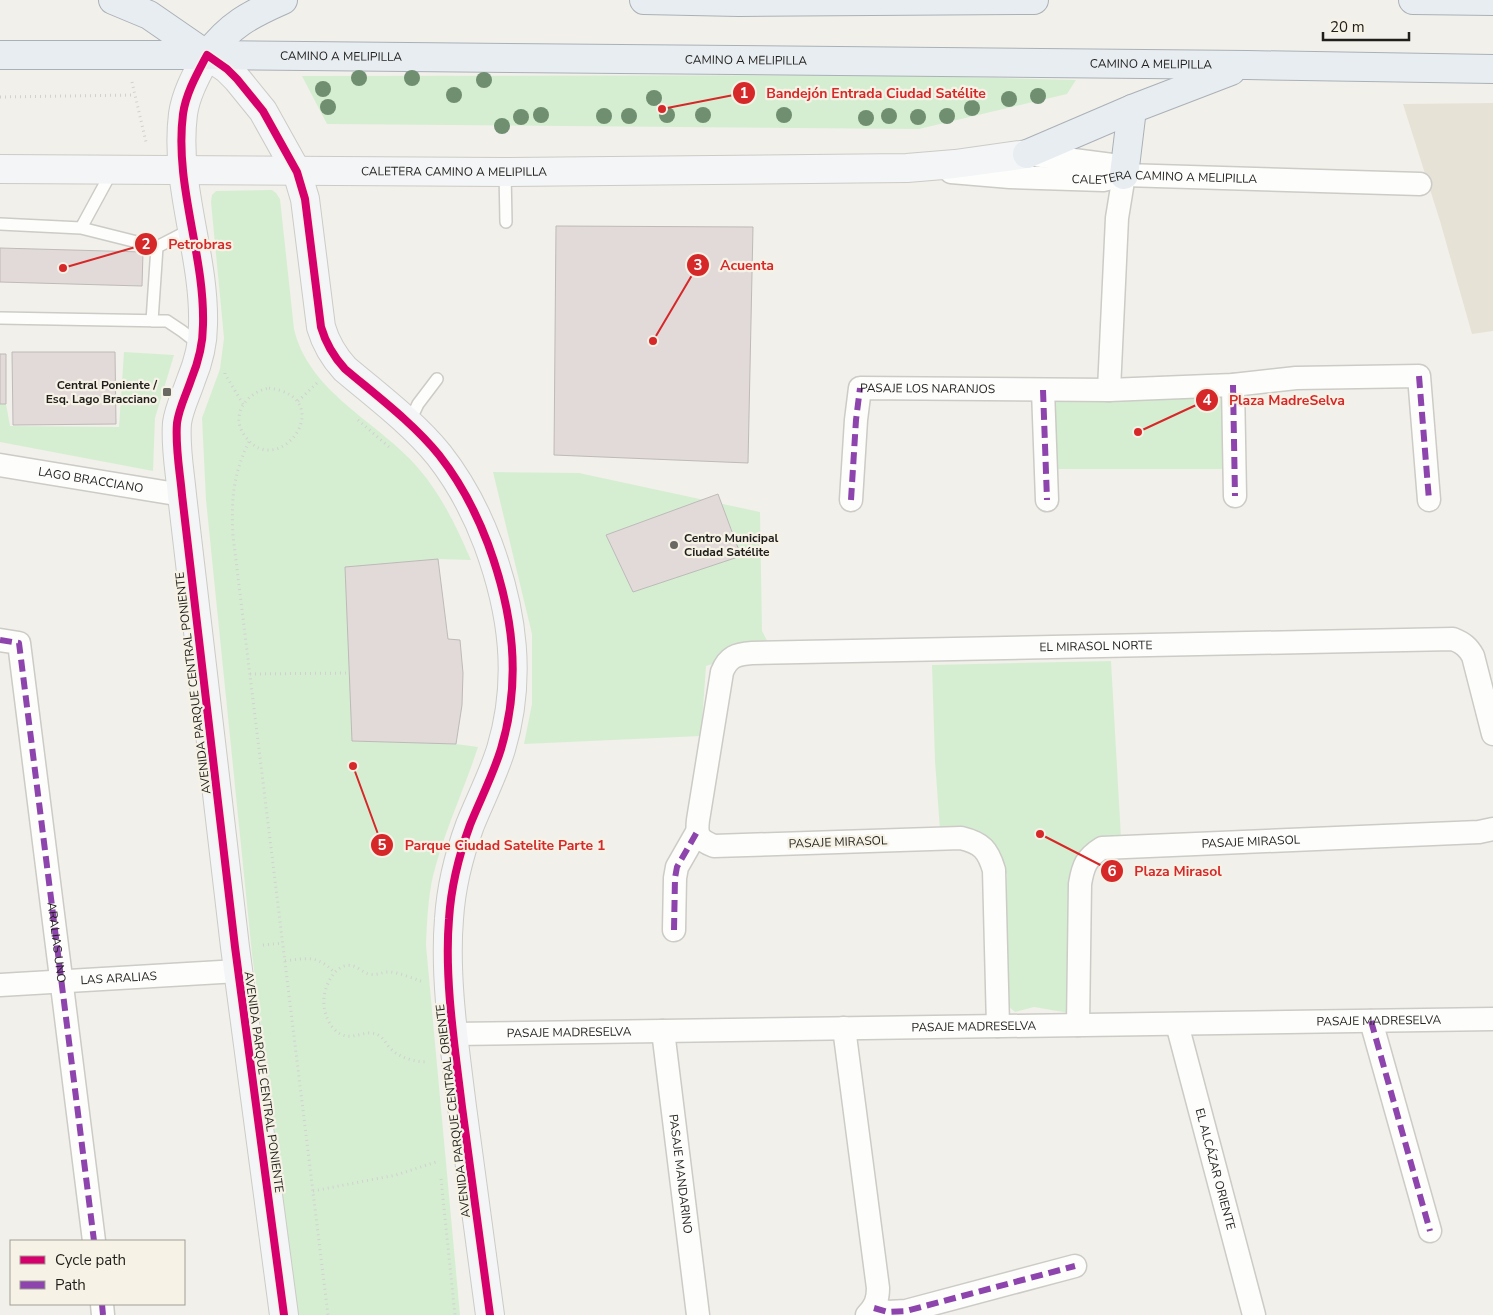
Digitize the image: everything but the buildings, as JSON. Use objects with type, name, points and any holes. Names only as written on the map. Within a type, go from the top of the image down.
[{"type":"main road","points":[[113,0],[149,15],[207,55],[227,32],[240,22],[283,0]]},
{"type":"main road","points":[[644,0],[749,2],[1034,0]]},
{"type":"main road","points":[[1413,0],[1493,1]]},
{"type":"main road","name":"CAMINO A MELIPILLA","points":[[0,55],[207,55],[1493,69]]},
{"type":"main road","points":[[1027,154],[1132,109],[1247,65]]},
{"type":"main road","points":[[1124,176],[1132,109]]},
{"type":"street","name":"AVENIDA PARQUE CENTRAL PONIENTE","points":[[207,55],[188,95],[183,113],[183,169],[202,291],[204,323],[197,364],[184,397],[177,424],[182,495],[238,971],[284,1315]]},
{"type":"street","name":"AVENIDA PARQUE CENTRAL ORIENTE","points":[[207,55],[227,69],[263,111],[297,172],[305,199],[321,327],[326,344],[334,358],[345,369],[438,453],[465,492],[475,511],[506,600],[513,660],[512,692],[507,724],[492,773],[470,825],[459,858],[451,892],[448,952],[454,1034],[490,1315]]},
{"type":"street","name":"CALETERA CAMINO A MELIPILLA","points":[[0,169],[504,172],[907,168],[955,164],[1027,154]]},
{"type":"street","points":[[1027,154],[1112,165],[1124,176],[1117,218],[1109,390]]},
{"type":"street","name":"CALETERA CAMINO A MELIPILLA","points":[[907,168],[1019,177],[1104,180],[1124,176],[1420,184]]},
{"type":"street","name":"PASAJE LOS NARANJOS","points":[[851,500],[860,388],[1109,390],[1233,385],[1296,378],[1419,376],[1429,500]]},
{"type":"street","points":[[1233,385],[1235,496]]},
{"type":"street","points":[[1042,390],[1047,500]]},
{"type":"street","name":"LAGO BRACCIANO","points":[[0,465],[182,495]]},
{"type":"street","name":"EL MIRASOL NORTE","points":[[697,832],[722,672],[726,663],[734,655],[752,653],[1453,639],[1470,649],[1473,656],[1493,734]]},
{"type":"street","name":"ARALIAS UNO","points":[[9,642],[61,982],[94,1240]]},
{"type":"street","name":"PASAJE MIRASOL","points":[[1078,1025],[1081,873],[1091,855],[1102,848],[1479,832],[1493,829]]},
{"type":"street","points":[[674,930],[677,867],[697,832]]},
{"type":"street","name":"PASAJE MIRASOL","points":[[697,832],[705,842],[714,846],[961,838],[973,841],[983,848],[990,858],[994,870],[998,1026]]},
{"type":"street","name":"LAS ARALIAS","points":[[0,986],[238,971]]},
{"type":"street","name":"PASAJE MADRESELVA","points":[[454,1034],[1493,1019]]},
{"type":"street","points":[[1371,1021],[1430,1231]]},
{"type":"street","name":"EL ALCÁZAR ORIENTE","points":[[1176,1024],[1254,1315]]},
{"type":"street","points":[[844,1028],[878,1288],[878,1298],[870,1312],[906,1311],[1076,1266]]},
{"type":"street","name":"PASAJE MANDARINO","points":[[663,1031],[698,1315]]},
{"type":"lane","points":[[81,228],[113,169]]},
{"type":"lane","points":[[504,172],[506,222]]},
{"type":"lane","points":[[0,224],[81,228],[157,247],[192,229]]},
{"type":"lane","points":[[152,321],[157,247]]},
{"type":"lane","points":[[0,318],[167,322],[200,345]]},
{"type":"lane","points":[[408,424],[418,404],[436,379]]},
{"type":"path","points":[[0,97],[134,95]]},
{"type":"path","points":[[226,366],[225,374],[243,404]]},
{"type":"path","points":[[298,401],[317,383],[322,388]]},
{"type":"path","points":[[268,388],[290,394],[298,401],[302,409],[298,431],[286,446],[267,450],[257,447],[249,442],[239,424],[239,414],[243,404],[249,396],[258,390],[268,388]]},
{"type":"path","points":[[351,414],[394,451]]},
{"type":"path","points":[[249,442],[242,455],[234,485],[231,507],[233,536],[328,1315]]},
{"type":"path","points":[[250,674],[350,673]]},
{"type":"path","points":[[285,961],[308,958],[317,959],[334,972]]},
{"type":"path","points":[[423,973],[424,982],[388,972],[369,974],[350,966],[344,966],[334,972],[327,985],[323,1003],[333,1028],[340,1034],[356,1037],[374,1033],[380,1036],[395,1053],[410,1060],[431,1062],[432,1068]]},
{"type":"path","points":[[313,1191],[396,1175],[439,1161],[455,1315]]},
{"type":"shaded area","points":[[1493,103],[1493,331],[1472,334],[1440,221],[1403,104]]},
{"type":"green space","points":[[888,75],[1076,80],[1067,94],[919,129],[327,124],[302,76]]},
{"type":"green space","points":[[272,190],[280,199],[294,329],[301,350],[312,369],[326,386],[394,444],[420,470],[445,506],[471,560],[438,559],[352,741],[456,744],[478,747],[433,876],[426,945],[460,1315],[298,1315],[252,954],[206,500],[202,418],[220,369],[224,338],[211,202],[212,195],[216,191]]},
{"type":"green space","points":[[124,352],[174,355],[155,418],[153,471],[0,442],[0,404],[6,404],[10,426],[119,427]]},
{"type":"green space","points":[[1227,393],[1227,469],[1051,469],[1047,394]]},
{"type":"green space","points":[[493,472],[579,473],[760,512],[762,631],[770,646],[706,666],[701,736],[524,744],[532,704],[532,634]]},
{"type":"green space","points":[[1111,661],[1121,838],[1077,864],[1067,919],[1069,1013],[1034,1007],[1015,1012],[1007,1005],[1007,874],[982,838],[940,830],[935,761],[932,665]]},
{"type":"marked path","points":[[1419,376],[1429,500]]},
{"type":"marked path","points":[[1233,385],[1235,496]]},
{"type":"marked path","points":[[851,500],[860,388]]},
{"type":"marked path","points":[[1043,390],[1047,500]]},
{"type":"marked path","points":[[0,640],[19,643],[94,1240]]},
{"type":"marked path","points":[[674,930],[677,867],[697,832]]},
{"type":"marked path","points":[[1371,1021],[1430,1231]]},
{"type":"marked path","points":[[874,1308],[888,1312],[906,1311],[1075,1266]]},
{"type":"marked path","points":[[102,1305],[103,1315]]},
{"type":"cycle path","points":[[284,1315],[235,947],[177,450],[178,417],[198,360],[203,325],[199,272],[183,167],[181,141],[183,114],[189,91],[207,55],[227,69],[263,111],[297,172],[305,199],[321,327],[330,349],[345,369],[406,421],[429,443],[447,466],[461,487],[478,521],[497,569],[504,595],[509,620],[513,671],[507,723],[498,759],[470,825],[459,859],[452,895],[448,942],[453,1038],[490,1315]]},
{"type":"place","name":"Bandejón Entrada Ciudad Satélite","points":[[662,109]]},
{"type":"place","name":"Petrobras","points":[[63,268]]},
{"type":"place","name":"Acuenta","points":[[653,341]]},
{"type":"place","name":"Central Poniente / Esq. Lago Bracciano","points":[[167,392]]},
{"type":"place","name":"Plaza MadreSelva","points":[[1138,432]]},
{"type":"place","name":"Centro Municipal Ciudad Satélite","points":[[674,545]]},
{"type":"place","name":"Parque Ciudad Satelite Parte 1","points":[[353,766]]},
{"type":"place","name":"Plaza Mirasol","points":[[1040,834]]}]
